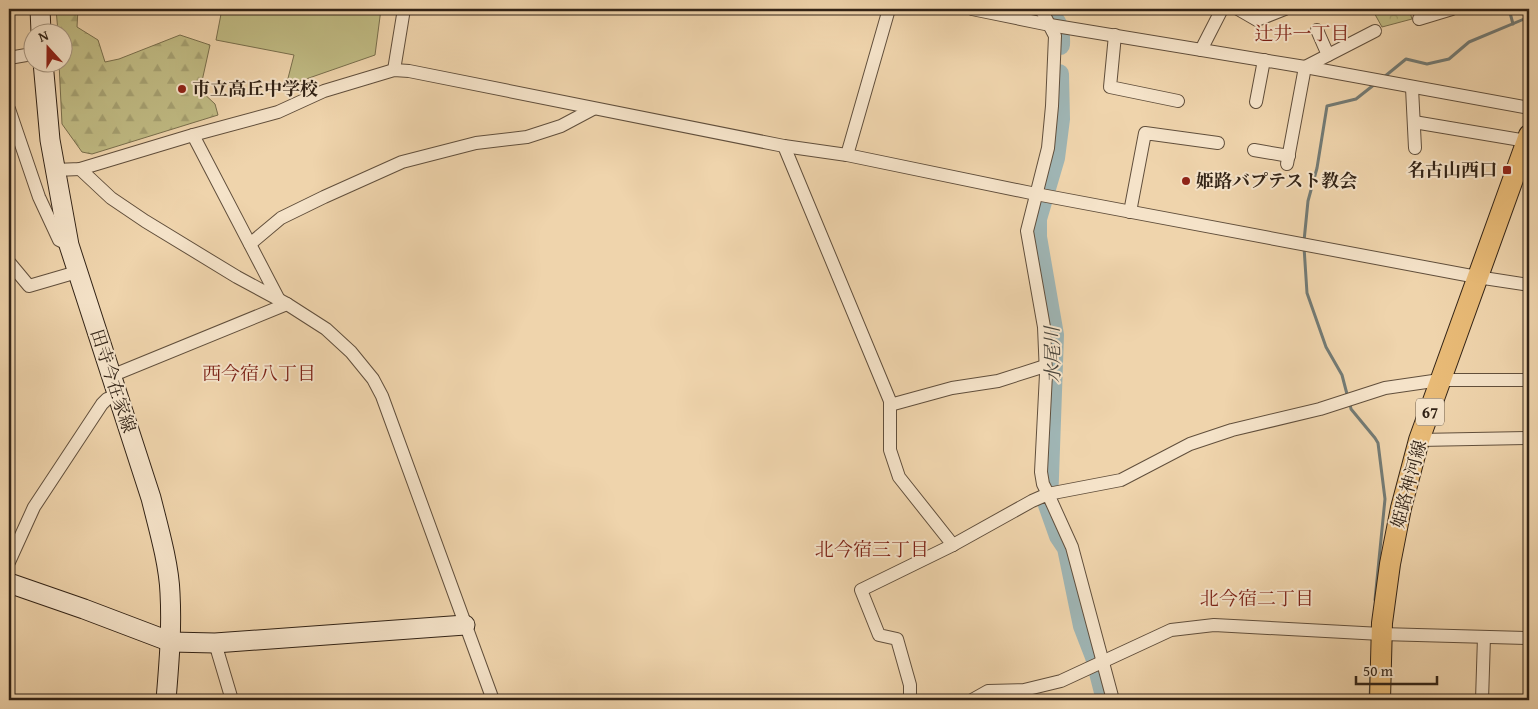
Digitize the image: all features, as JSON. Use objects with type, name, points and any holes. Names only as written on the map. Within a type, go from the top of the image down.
[{"type":"main road","points":[[40,9],[41,22]]},
{"type":"main road","name":"田寺今在家線","points":[[44,72],[50,140],[69,245],[151,498],[159,530],[170,591],[171,642],[166,700]]},
{"type":"main road","name":"姫路神河線","points":[[1380,700],[1381,634],[1397,526],[1420,440],[1440,380],[1528,138]]},
{"type":"main road","points":[[9,583],[171,642],[215,643],[465,625]]},
{"type":"street","points":[[394,70],[404,9]]},
{"type":"street","points":[[847,155],[889,9]]},
{"type":"street","points":[[972,9],[1050,25],[1305,67],[1529,108]]},
{"type":"street","points":[[1040,9],[1050,25],[1054,36],[1052,106],[1048,148],[1027,232],[1044,327],[1045,366],[1041,472],[1043,484],[1072,548],[1096,664],[1113,700]]},
{"type":"street","points":[[1201,50],[1222,9]]},
{"type":"street","points":[[1238,9],[1257,20],[1285,9]]},
{"type":"street","points":[[1419,19],[1452,9]]},
{"type":"street","points":[[1317,30],[1328,55]]},
{"type":"street","points":[[1305,67],[1375,30]]},
{"type":"street","points":[[1115,35],[1110,87],[1178,101]]},
{"type":"street","points":[[9,58],[22,56]]},
{"type":"street","points":[[1256,102],[1264,60]]},
{"type":"street","points":[[1254,150],[1288,160],[1305,67]]},
{"type":"street","points":[[55,170],[80,169],[278,112],[324,91],[394,70],[418,73],[784,146],[847,155],[1130,212],[1529,285]]},
{"type":"street","points":[[1412,88],[1415,148]]},
{"type":"street","points":[[9,109],[39,197],[59,240],[69,245]]},
{"type":"street","points":[[250,244],[281,218],[402,162],[476,144],[527,137],[561,126],[593,109]]},
{"type":"street","points":[[1414,122],[1528,138]]},
{"type":"street","points":[[1130,212],[1145,133],[1218,143]]},
{"type":"street","points":[[193,135],[250,244],[283,301]]},
{"type":"street","points":[[784,146],[890,401],[890,450],[900,477],[953,545]]},
{"type":"street","points":[[80,169],[111,198],[145,221],[237,277],[283,301],[326,329],[351,352],[373,379],[382,396],[493,700]]},
{"type":"street","points":[[9,262],[29,286],[77,272]]},
{"type":"street","points":[[111,376],[283,301]]},
{"type":"street","points":[[890,405],[952,388],[998,381],[1045,366]]},
{"type":"street","points":[[910,700],[910,685],[897,639],[879,635],[861,590],[953,545],[1032,501],[1048,494],[1121,480],[1190,444],[1232,430],[1320,409],[1385,388],[1440,380],[1529,380]]},
{"type":"street","points":[[9,562],[34,507],[102,404],[107,399],[118,395]]},
{"type":"street","points":[[1420,440],[1529,438]]},
{"type":"street","points":[[972,700],[988,691],[1024,690],[1061,682],[1170,630],[1214,625],[1381,634],[1529,638]]},
{"type":"street","points":[[1482,700],[1484,637]]},
{"type":"street","points":[[215,643],[232,700]]},
{"type":"green space","points":[[56,9],[78,9],[77,27],[98,40],[105,62],[119,59],[180,35],[210,45],[200,90],[215,104],[218,115],[92,154],[82,152],[62,124],[59,72],[72,72],[72,22],[57,22]]},
{"type":"green space","points":[[222,9],[381,9],[375,55],[286,86],[294,55],[216,40]]},
{"type":"green space","points":[[1372,9],[1409,9],[1412,19],[1382,27]]},
{"type":"waterway","name":"水尾川","points":[[1046,9],[1058,25],[1060,45]]},
{"type":"waterway","points":[[1509,9],[1513,24]]},
{"type":"waterway","points":[[1384,77],[1406,59],[1427,64],[1449,59],[1469,42],[1529,17]]},
{"type":"waterway","name":"水尾川","points":[[1059,74],[1060,119],[1055,158],[1037,219],[1037,237],[1054,335],[1048,505],[1059,536],[1067,548],[1083,626],[1095,657],[1106,700]]},
{"type":"waterway","points":[[1304,241],[1308,201],[1317,168],[1327,106],[1356,99],[1375,84]]},
{"type":"waterway","points":[[1304,247],[1307,293],[1326,347],[1342,375],[1348,398]]},
{"type":"waterway","points":[[1350,404],[1351,409],[1378,443],[1385,499],[1375,600]]},
{"type":"waterway","points":[[1370,700],[1371,673]]},
{"type":"place","name":"市立高丘中学校","points":[[182,89]]},
{"type":"place","name":"名古山西口","points":[[1507,170]]},
{"type":"place","name":"姫路バプテスト教会","points":[[1186,181]]},
{"type":"district","name":"辻井一丁目","points":[[1302,33]]},
{"type":"district","name":"西今宿八丁目","points":[[259,373]]},
{"type":"district","name":"北今宿三丁目","points":[[872,549]]},
{"type":"district","name":"北今宿二丁目","points":[[1257,598]]}]
